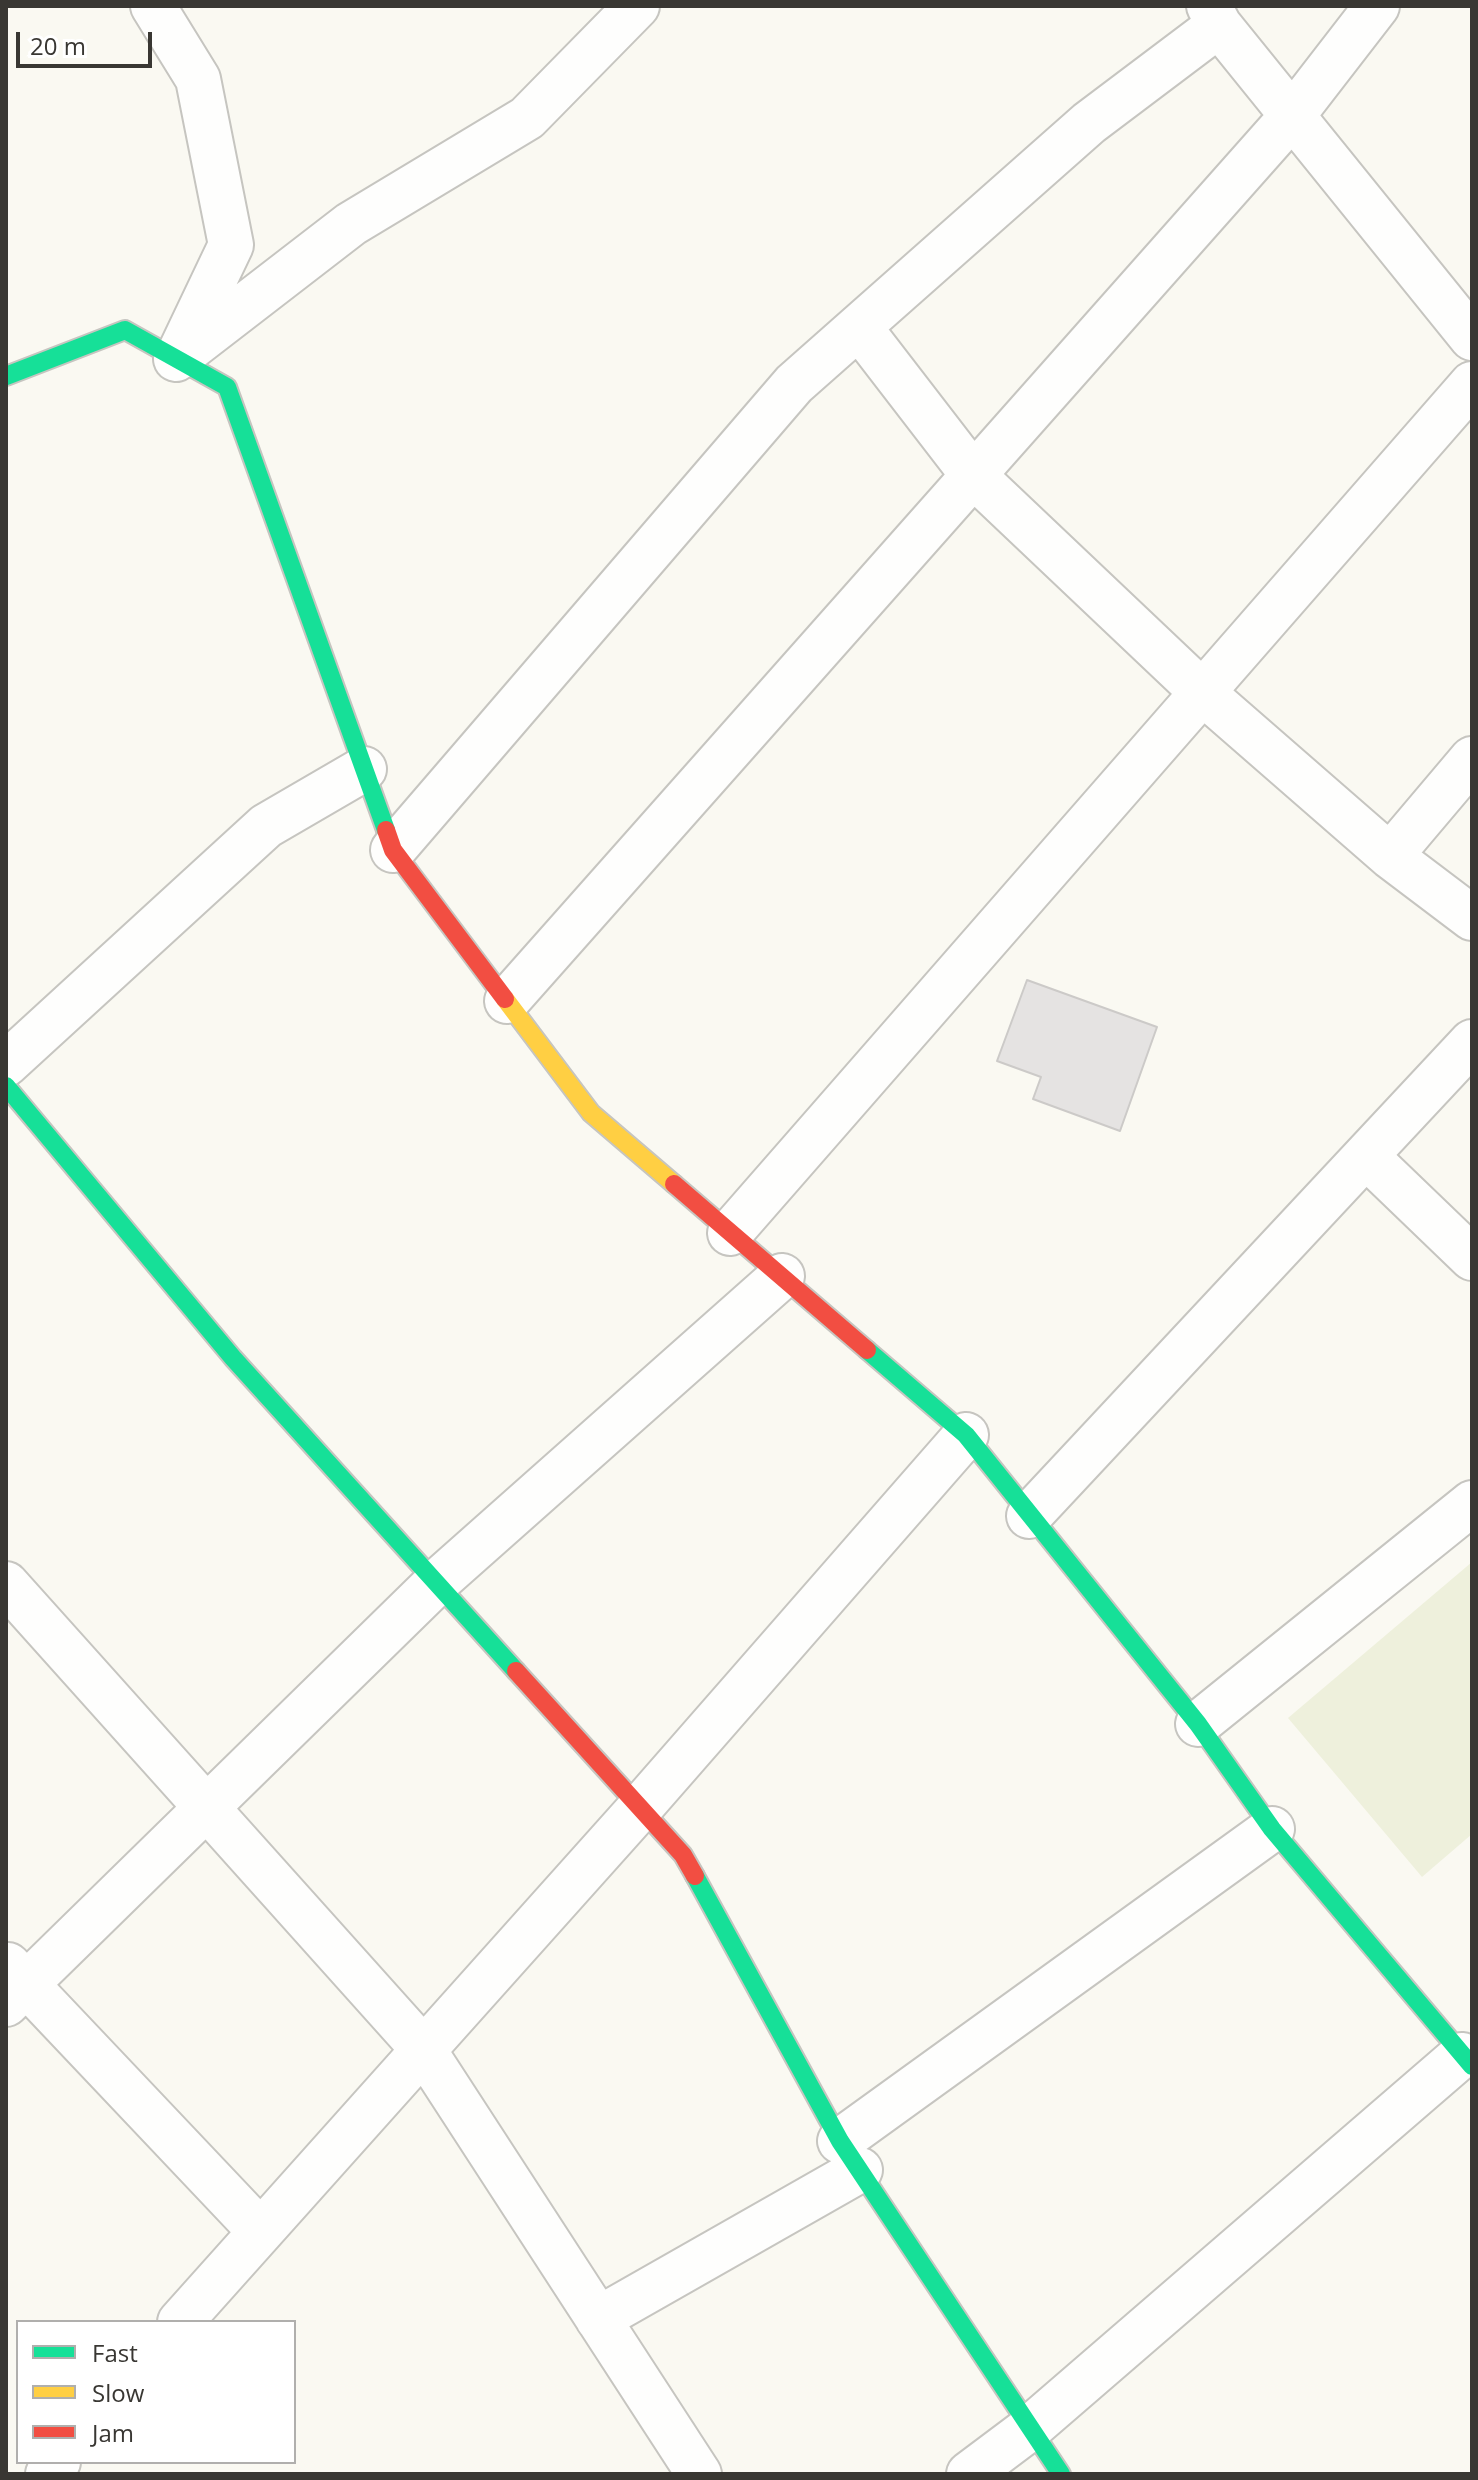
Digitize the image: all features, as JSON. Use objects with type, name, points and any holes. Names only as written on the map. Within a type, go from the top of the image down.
[{"type":"street","points":[[153,6],[198,79],[231,245],[176,359]]},
{"type":"street","points":[[176,359],[351,224],[527,118],[637,6]]},
{"type":"street","points":[[507,1001],[1292,116],[1377,6]]},
{"type":"street","points":[[393,850],[794,384],[1214,16],[1472,338]]},
{"type":"street","points":[[859,327],[973,475],[1203,693],[1390,856],[1472,918]]},
{"type":"street","points":[[6,376],[125,330],[227,387],[393,850],[591,1113],[966,1435],[1198,1724],[1272,1829],[1467,2060],[1029,2429],[969,2474]]},
{"type":"street","points":[[730,1233],[1472,384]]},
{"type":"street","points":[[1390,856],[1472,759]]},
{"type":"street","points":[[6,1064],[266,826],[364,769]]},
{"type":"street","points":[[1029,1516],[1472,1042]]},
{"type":"street","points":[[6,1086],[233,1358],[683,1855],[850,2156],[1061,2474]]},
{"type":"street","points":[[1366,1156],[1472,1258]]},
{"type":"street","points":[[260,2231],[13,1984],[204,1809],[436,1583],[782,1276]]},
{"type":"street","points":[[182,2320],[639,1809],[966,1435]]},
{"type":"street","points":[[1198,1724],[1472,1503]]},
{"type":"street","points":[[6,1584],[204,1809],[423,2049],[699,2474]]},
{"type":"street","points":[[598,2319],[850,2156],[1272,1829]]},
{"type":"green space","points":[[1472,1562],[1472,1834],[1422,1877],[1288,1718]]},
{"type":"building","points":[[1027,980],[1157,1027],[1120,1131],[1033,1099],[1041,1077],[997,1061]]},
{"type":"traffic: fast","points":[[6,376],[125,330],[227,387],[386,830]]},
{"type":"traffic: fast","points":[[6,1086],[233,1358],[516,1671]]},
{"type":"traffic: fast","points":[[867,1350],[966,1435],[1198,1724],[1272,1829],[1472,2066]]},
{"type":"traffic: fast","points":[[695,1876],[840,2141],[1061,2474]]},
{"type":"traffic: slow","points":[[505,999],[591,1113],[674,1184]]},
{"type":"traffic: jam","points":[[386,830],[393,850],[505,999]]},
{"type":"traffic: jam","points":[[674,1184],[867,1350]]},
{"type":"traffic: jam","points":[[516,1671],[683,1855],[695,1876]]}]
